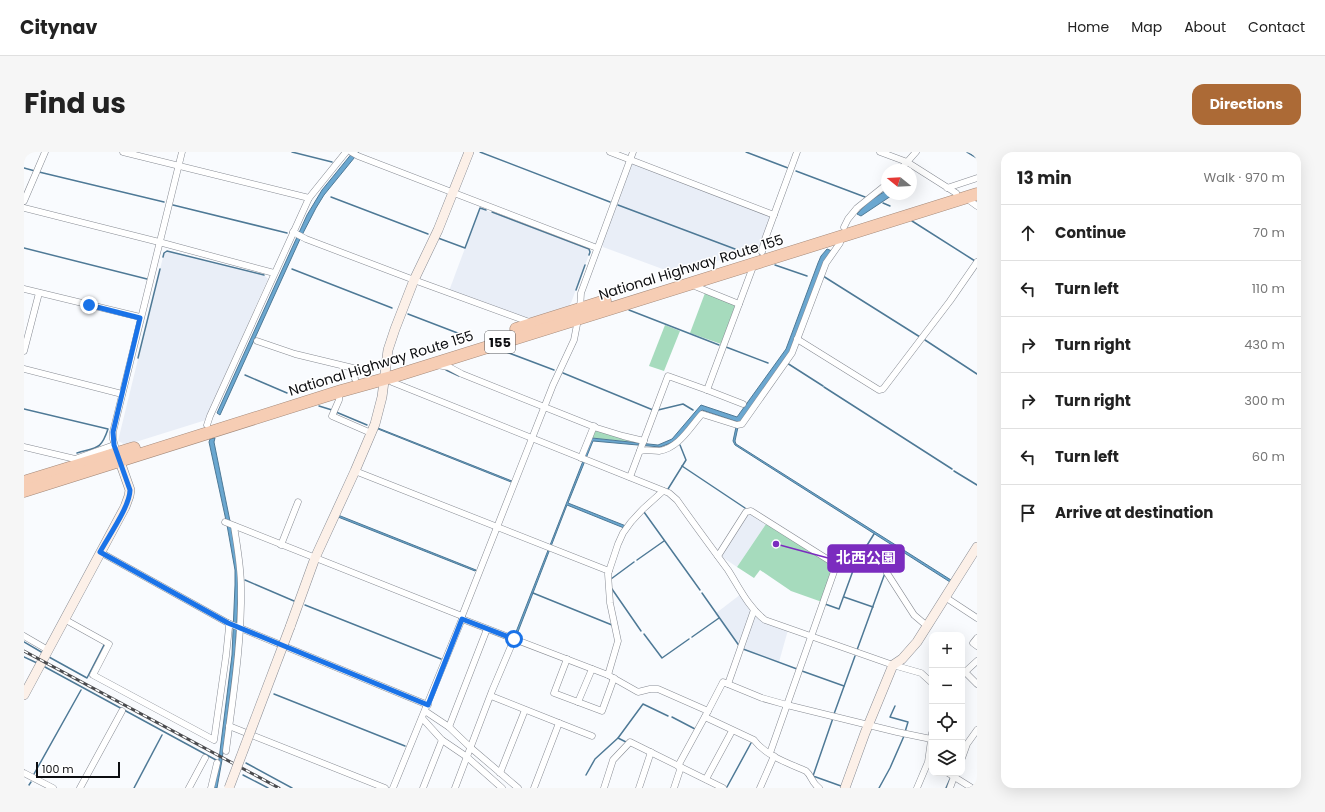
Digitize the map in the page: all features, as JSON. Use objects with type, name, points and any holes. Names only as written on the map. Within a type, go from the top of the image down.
[{"type":"highway","name":"National Highway Route 155","points":[[24,491],[117,453],[340,391],[534,323],[579,314],[691,283],[977,186]]},
{"type":"highway","name":"National Highway Route 155","points":[[956,193],[977,194]]},
{"type":"highway","name":"National Highway Route 155","points":[[24,482],[356,379],[386,375],[430,364],[762,252],[842,232]]},
{"type":"street","points":[[24,201],[45,152]]},
{"type":"street","points":[[123,152],[309,198]]},
{"type":"street","points":[[24,695],[130,496],[130,490],[117,453],[113,432],[182,152]]},
{"type":"street","points":[[207,425],[309,198],[350,152],[597,248]]},
{"type":"street","points":[[229,788],[316,558],[375,424],[386,375],[388,350],[395,329],[414,280],[454,192],[469,152]]},
{"type":"street","points":[[610,152],[774,215]]},
{"type":"street","points":[[393,788],[462,618],[552,385],[574,340],[581,293],[633,152]]},
{"type":"street","points":[[762,252],[764,242],[797,152]]},
{"type":"street","points":[[880,152],[907,162],[977,206]]},
{"type":"street","points":[[907,162],[916,152]]},
{"type":"street","points":[[956,193],[977,178]]},
{"type":"street","points":[[430,364],[449,367],[462,374],[623,436],[642,445],[645,450],[658,451],[675,445],[702,414],[737,425],[742,424],[792,353],[826,263],[840,243],[842,232],[848,219],[857,208],[881,189]]},
{"type":"street","points":[[24,208],[274,273]]},
{"type":"street","points":[[294,232],[306,239],[414,280],[534,323]]},
{"type":"street","points":[[707,390],[754,262]]},
{"type":"street","points":[[797,339],[879,390],[883,389],[950,301],[977,262]]},
{"type":"street","points":[[691,283],[697,287],[739,304]]},
{"type":"street","points":[[24,289],[140,318]]},
{"type":"street","points":[[24,351],[39,293]]},
{"type":"street","points":[[257,341],[295,354],[353,368],[356,379]]},
{"type":"street","points":[[24,369],[122,394]]},
{"type":"street","points":[[386,375],[392,382],[669,493],[677,500],[718,556],[754,610],[765,620],[893,666],[921,673],[929,681]]},
{"type":"street","points":[[630,477],[668,376],[743,404]]},
{"type":"street","points":[[340,391],[339,400],[332,416],[371,432]]},
{"type":"street","points":[[584,459],[594,426]]},
{"type":"street","points":[[24,447],[75,459],[117,453]]},
{"type":"street","points":[[355,471],[609,572]]},
{"type":"street","points":[[567,659],[554,693],[602,711],[618,641],[610,603],[609,572],[623,533],[642,509],[662,491]]},
{"type":"street","points":[[281,545],[298,502]]},
{"type":"street","points":[[718,556],[746,512],[751,511],[835,564],[836,568],[787,705],[772,755],[760,788]]},
{"type":"street","points":[[226,751],[239,650],[241,586],[239,558],[229,524],[592,669],[611,677],[638,692],[658,689],[706,714],[732,731],[754,740],[758,746],[772,755],[806,771],[809,774],[813,784],[819,788]]},
{"type":"street","points":[[845,788],[868,725],[893,666],[902,659],[917,642],[977,546]]},
{"type":"street","points":[[100,552],[228,623],[426,708],[518,788]]},
{"type":"street","points":[[887,572],[914,615],[927,626]]},
{"type":"street","points":[[945,596],[977,618]]},
{"type":"street","points":[[728,684],[754,610]]},
{"type":"street","points":[[64,619],[109,644],[93,675],[214,740],[226,656],[229,627],[228,623]]},
{"type":"street","points":[[449,727],[487,628]]},
{"type":"street","points":[[24,636],[48,650]]},
{"type":"street","points":[[977,638],[973,643],[977,646]]},
{"type":"street","points":[[455,788],[514,639]]},
{"type":"street","points":[[965,672],[977,661]]},
{"type":"street","points":[[578,702],[592,669]]},
{"type":"street","points":[[965,675],[977,684]]},
{"type":"street","points":[[674,788],[680,767],[723,682],[762,698],[787,705],[868,725],[929,736]]},
{"type":"street","points":[[491,696],[592,736]]},
{"type":"street","points":[[500,773],[525,710]]},
{"type":"street","points":[[80,788],[122,711]]},
{"type":"street","points":[[422,718],[442,740],[467,757],[495,785],[502,788]]},
{"type":"street","points":[[534,788],[560,723]]},
{"type":"street","points":[[229,726],[385,788]]},
{"type":"street","points":[[965,750],[967,744],[977,730]]},
{"type":"street","points":[[709,783],[732,731]]},
{"type":"street","points":[[423,788],[442,740]]},
{"type":"street","points":[[604,788],[613,760],[630,742],[709,783],[723,788]]},
{"type":"street","points":[[639,788],[651,752]]},
{"type":"street","points":[[189,788],[205,758]]},
{"type":"street","points":[[211,788],[216,763]]},
{"type":"street","points":[[917,788],[929,765]]},
{"type":"street","points":[[24,773],[53,788]]},
{"type":"street","points":[[950,788],[955,776]]},
{"type":"street","points":[[956,776],[972,788]]},
{"type":"shaded area","points":[[634,163],[768,214],[770,218],[760,246],[758,248],[676,274],[603,247],[602,243],[632,164]]},
{"type":"shaded area","points":[[480,208],[589,249],[590,252],[571,303],[568,307],[527,320],[449,291]]},
{"type":"shaded area","points":[[167,251],[264,275],[268,279],[206,420],[126,445],[118,441],[164,253]]},
{"type":"shaded area","points":[[747,514],[751,514],[766,524],[737,567],[722,557]]},
{"type":"shaded area","points":[[741,594],[753,612],[740,648],[715,614]]},
{"type":"shaded area","points":[[754,614],[760,620],[788,630],[779,662],[742,649]]},
{"type":"green space","points":[[705,293],[734,303],[735,306],[721,344],[690,333]]},
{"type":"green space","points":[[665,325],[680,331],[664,371],[649,366]]},
{"type":"green space","points":[[595,428],[641,443],[592,438]]},
{"type":"green space","points":[[766,524],[832,565],[833,568],[822,602],[791,591],[760,570],[754,578],[737,567]]},
{"type":"water","points":[[353,152],[359,152],[324,195],[301,237],[220,415],[217,413],[307,215],[322,190]]},
{"type":"water","points":[[881,194],[881,200],[885,200],[861,216],[857,214],[868,202]]},
{"type":"water","points":[[827,249],[832,251],[791,351],[741,423],[702,410],[676,441],[660,447],[593,441],[568,503],[626,526],[624,528],[567,505],[516,637],[514,637],[592,438],[658,445],[672,439],[701,405],[737,417],[786,349],[818,263],[821,256]]},
{"type":"water","points":[[736,427],[738,427],[735,441],[736,444],[951,580],[950,582],[735,445],[733,441]]},
{"type":"water","points":[[378,428],[512,481],[511,482]]},
{"type":"water","points":[[215,438],[214,442],[238,566],[239,585],[235,656],[222,760],[217,788],[213,788],[219,759],[232,655],[235,585],[235,570],[227,525],[209,442],[210,439]]},
{"type":"water","points":[[338,515],[476,570],[475,571],[338,517]]},
{"type":"waterway","points":[[292,152],[332,162]]},
{"type":"waterway","points":[[480,152],[610,202]]},
{"type":"waterway","points":[[746,152],[788,168]]},
{"type":"waterway","points":[[967,152],[977,158]]},
{"type":"waterway","points":[[24,168],[35,171]]},
{"type":"waterway","points":[[796,171],[865,197]]},
{"type":"waterway","points":[[39,172],[164,202]]},
{"type":"waterway","points":[[331,197],[428,234]]},
{"type":"waterway","points":[[883,203],[890,206]]},
{"type":"waterway","points":[[173,205],[287,233]]},
{"type":"waterway","points":[[618,205],[735,249]]},
{"type":"waterway","points":[[438,238],[465,248],[480,208],[486,210]]},
{"type":"waterway","points":[[492,212],[589,249],[589,255]]},
{"type":"waterway","points":[[912,221],[975,261]]},
{"type":"waterway","points":[[24,248],[147,279]]},
{"type":"waterway","points":[[163,257],[164,253],[167,251],[264,275]]},
{"type":"waterway","points":[[576,290],[585,265]]},
{"type":"waterway","points":[[775,265],[807,276]]},
{"type":"waterway","points":[[138,358],[160,269]]},
{"type":"waterway","points":[[292,269],[392,308]]},
{"type":"waterway","points":[[823,276],[920,337]]},
{"type":"waterway","points":[[629,310],[719,345]]},
{"type":"waterway","points":[[408,314],[468,337]]},
{"type":"waterway","points":[[925,340],[977,374]]},
{"type":"waterway","points":[[726,347],[768,363]]},
{"type":"waterway","points":[[501,350],[554,370]]},
{"type":"waterway","points":[[787,363],[823,386]]},
{"type":"waterway","points":[[446,370],[459,376]]},
{"type":"waterway","points":[[563,373],[653,410]]},
{"type":"waterway","points":[[245,375],[287,393]]},
{"type":"waterway","points":[[824,387],[952,469]]},
{"type":"waterway","points":[[658,410],[683,404],[693,410]]},
{"type":"waterway","points":[[319,406],[332,410]]},
{"type":"waterway","points":[[24,409],[108,429],[103,441],[97,447],[77,453]]},
{"type":"waterway","points":[[336,412],[367,425]]},
{"type":"waterway","points":[[668,489],[686,460],[680,445]]},
{"type":"waterway","points":[[682,466],[745,508]]},
{"type":"waterway","points":[[954,471],[977,485]]},
{"type":"waterway","points":[[644,512],[700,590]]},
{"type":"waterway","points":[[861,555],[874,534]]},
{"type":"waterway","points":[[637,560],[664,541]]},
{"type":"waterway","points":[[825,604],[839,609],[858,557]]},
{"type":"waterway","points":[[611,579],[634,562]]},
{"type":"waterway","points":[[857,650],[885,573]]},
{"type":"waterway","points":[[245,580],[294,601]]},
{"type":"waterway","points":[[612,589],[641,631]]},
{"type":"waterway","points":[[533,593],[612,625]]},
{"type":"waterway","points":[[702,593],[740,647]]},
{"type":"waterway","points":[[844,597],[873,607]]},
{"type":"waterway","points":[[305,605],[441,659]]},
{"type":"waterway","points":[[692,637],[719,618]]},
{"type":"waterway","points":[[644,634],[662,658],[689,639]]},
{"type":"waterway","points":[[24,642],[43,653]]},
{"type":"waterway","points":[[49,657],[87,678],[105,643]]},
{"type":"waterway","points":[[743,649],[797,669]]},
{"type":"waterway","points":[[834,714],[855,656]]},
{"type":"waterway","points":[[24,657],[37,663]]},
{"type":"waterway","points":[[45,667],[216,760]]},
{"type":"waterway","points":[[802,671],[844,686]]},
{"type":"waterway","points":[[34,774],[81,690]]},
{"type":"waterway","points":[[274,694],[405,746]]},
{"type":"waterway","points":[[586,775],[595,759],[618,738],[643,704],[668,716]]},
{"type":"waterway","points":[[895,706],[890,717],[908,722],[905,732]]},
{"type":"waterway","points":[[672,717],[695,729]]},
{"type":"waterway","points":[[833,718],[813,776],[841,786]]},
{"type":"waterway","points":[[134,788],[162,735]]},
{"type":"waterway","points":[[879,788],[890,768],[904,736]]},
{"type":"waterway","points":[[618,738],[626,742]]},
{"type":"waterway","points":[[727,787],[751,743]]},
{"type":"waterway","points":[[246,763],[292,788]]},
{"type":"waterway","points":[[243,775],[268,788]]},
{"type":"waterway","points":[[946,788],[950,779]]},
{"type":"waterway","points":[[27,788],[31,782]]},
{"type":"railway","points":[[24,651],[279,788]]},
{"type":"place","name":"北西公園","points":[[776,544]]},
{"type":"route","points":[[89,305],[140,318],[113,432],[114,445],[130,490],[130,496],[100,552],[228,623],[428,705],[462,619],[514,639]]}]
